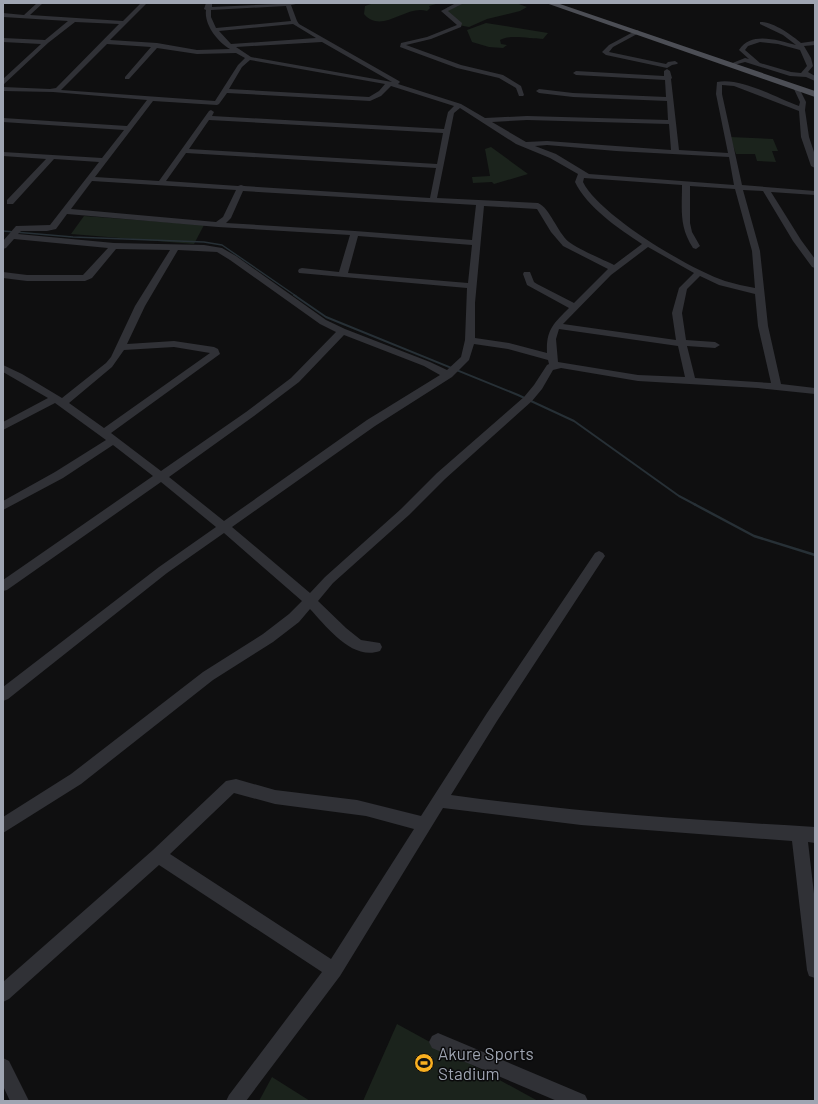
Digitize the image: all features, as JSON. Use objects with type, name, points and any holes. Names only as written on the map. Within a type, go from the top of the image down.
[{"type":"main road","points":[[550,3],[799,88],[815,95]]},
{"type":"street","points":[[25,17],[40,3]]},
{"type":"street","points":[[55,91],[144,3]]},
{"type":"street","points":[[298,3],[208,6],[208,17],[214,30],[229,46],[249,58],[389,83],[458,105],[524,145],[553,156],[582,174],[598,178],[815,193]]},
{"type":"street","points":[[461,3],[444,11],[460,24],[459,26],[429,38],[403,44],[402,46],[459,67],[501,76],[519,87],[521,95]]},
{"type":"street","points":[[288,4],[294,22],[321,40],[392,78],[404,87]]},
{"type":"street","points":[[3,15],[124,23]]},
{"type":"street","points":[[3,83],[46,42],[73,20]]},
{"type":"street","points":[[214,30],[294,22]]},
{"type":"street","points":[[762,23],[780,32],[802,47],[810,66],[804,71],[806,75]]},
{"type":"street","points":[[637,32],[611,46],[605,52],[606,54],[667,66],[670,63],[675,63]]},
{"type":"street","points":[[3,40],[46,42]]},
{"type":"street","points":[[229,46],[321,40]]},
{"type":"street","points":[[757,63],[742,50],[744,47],[756,40],[770,40],[802,47],[815,43]]},
{"type":"street","points":[[106,42],[157,45],[197,52],[236,51]]},
{"type":"street","points":[[127,78],[157,45]]},
{"type":"street","points":[[161,183],[207,118],[240,66],[249,58]]},
{"type":"street","points":[[732,65],[742,60],[757,63],[790,74],[806,75],[815,80]]},
{"type":"street","points":[[667,66],[671,122],[675,151]]},
{"type":"street","points":[[576,73],[668,78]]},
{"type":"street","points":[[815,80],[799,88],[803,102],[802,110],[806,125],[805,137],[815,166]]},
{"type":"street","points":[[777,387],[763,326],[756,251],[739,188],[719,94],[719,83],[723,82],[736,85],[802,110]]},
{"type":"street","points":[[225,91],[370,99],[383,92],[389,83]]},
{"type":"street","points":[[3,89],[55,91],[217,103]]},
{"type":"street","points":[[539,91],[573,95],[669,99]]},
{"type":"street","points":[[803,102],[809,97],[815,95]]},
{"type":"street","points":[[3,246],[20,228],[50,229],[53,227],[151,99]]},
{"type":"street","points":[[433,200],[451,112],[458,105]]},
{"type":"street","points":[[207,118],[447,131]]},
{"type":"street","points":[[482,120],[527,118],[671,122]]},
{"type":"street","points":[[3,120],[129,128]]},
{"type":"street","points":[[524,145],[547,143],[596,148],[733,155]]},
{"type":"street","points":[[184,151],[440,166]]},
{"type":"street","points":[[3,154],[105,160]]},
{"type":"street","points":[[10,202],[53,156]]},
{"type":"street","points":[[582,174],[579,182],[586,194],[628,231],[646,244],[699,273],[722,283],[760,292]]},
{"type":"street","points":[[90,178],[540,207],[554,230],[566,244],[614,268]]},
{"type":"street","points":[[686,184],[686,223],[688,232],[696,246]]},
{"type":"street","points":[[218,225],[227,218],[241,187]]},
{"type":"street","points":[[766,190],[797,241],[815,265]]},
{"type":"street","points":[[3,695],[121,602],[224,526],[371,423],[452,372],[466,358],[470,340],[472,286],[480,203]]},
{"type":"street","points":[[65,211],[218,225],[355,233],[476,244]]},
{"type":"street","points":[[227,218],[238,226]]},
{"type":"street","points":[[15,233],[114,246],[212,249],[225,253],[312,314],[342,331],[427,364],[452,372]]},
{"type":"street","points":[[343,275],[355,233]]},
{"type":"street","points":[[3,826],[76,779],[208,676],[268,638],[294,618],[329,580],[405,512],[440,476],[525,401],[538,387],[553,361],[551,339],[556,326],[614,268],[646,244]]},
{"type":"street","points":[[3,275],[27,278],[85,278],[89,276],[114,246]]},
{"type":"street","points":[[3,426],[58,401],[109,365],[121,347],[140,306],[176,247]]},
{"type":"street","points":[[302,271],[472,286]]},
{"type":"street","points":[[691,381],[677,321],[678,307],[683,288],[699,273]]},
{"type":"street","points":[[527,274],[530,282],[534,286],[575,307]]},
{"type":"street","points":[[556,326],[613,336],[683,344],[715,345]]},
{"type":"street","points":[[3,586],[237,424],[295,380],[342,331]]},
{"type":"street","points":[[470,340],[509,346],[568,365],[638,378],[777,387],[815,391]]},
{"type":"street","points":[[104,433],[215,354],[211,349],[185,345],[121,347]]},
{"type":"street","points":[[3,368],[16,374],[58,401],[104,433],[224,526],[310,600],[340,630],[361,646],[375,647]]},
{"type":"street","points":[[3,506],[59,475],[113,440]]},
{"type":"street","points":[[235,1101],[334,970],[385,886],[441,801],[492,717],[599,556]]},
{"type":"street","points":[[3,993],[158,855],[231,786],[236,786],[257,794],[274,797],[356,807],[382,812],[425,825]]},
{"type":"street","points":[[441,801],[642,824],[807,834],[815,970]]},
{"type":"street","points":[[158,855],[334,970]]},
{"type":"street","points":[[438,1042],[580,1101]]},
{"type":"street","points":[[3,1067],[20,1101]]},
{"type":"shaded area","points":[[374,3],[436,4],[429,6],[430,8],[427,11],[411,11],[386,20],[378,21],[371,20],[364,14],[365,6]]},
{"type":"shaded area","points":[[457,3],[516,3],[527,7],[520,11],[487,19],[469,27],[458,25],[446,11],[449,10],[447,7],[458,6]]},
{"type":"shaded area","points":[[486,23],[548,33],[543,39],[514,37],[504,38],[500,40],[501,44],[507,45],[503,48],[489,47],[472,42],[467,30]]},
{"type":"shaded area","points":[[730,137],[773,139],[778,151],[772,151],[776,162],[757,161],[755,154],[736,154]]},
{"type":"shaded area","points":[[491,147],[528,174],[494,184],[492,182],[473,183],[472,177],[490,176],[485,149]]},
{"type":"shaded area","points":[[84,216],[204,225],[194,244],[71,234]]},
{"type":"shaded area","name":"Akure Sports Stadium","points":[[397,1024],[538,1101],[363,1101]]},
{"type":"shaded area","points":[[272,1077],[310,1101],[259,1101]]},
{"type":"waterway","points":[[3,231],[73,237],[204,242],[222,245],[296,296]]},
{"type":"waterway","points":[[294,295],[326,317],[518,395],[574,421],[679,496],[696,505]]},
{"type":"waterway","points":[[694,504],[754,536],[815,555]]},
{"type":"place","name":"Akure Sports Stadium","points":[[424,1063]]}]
